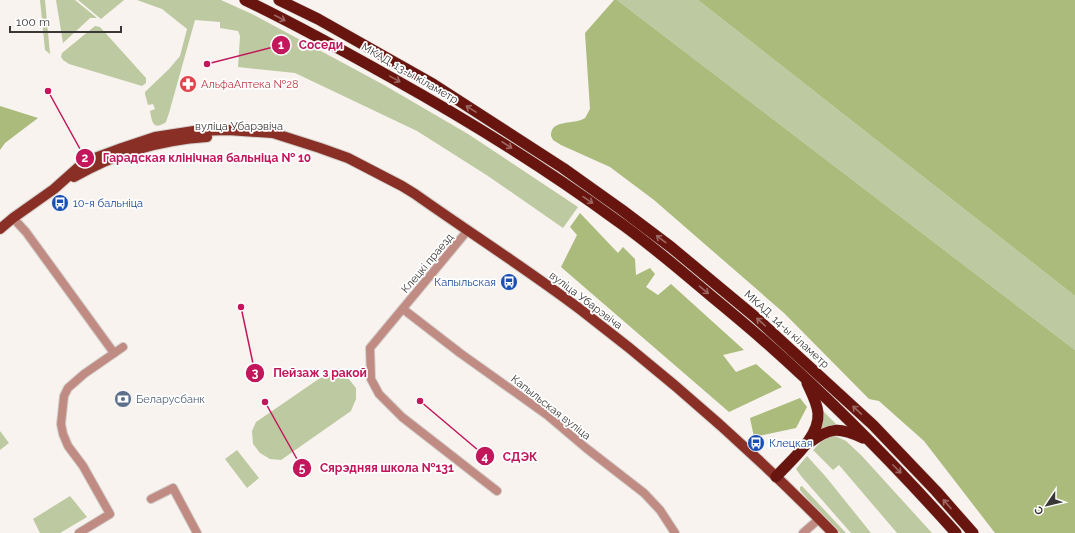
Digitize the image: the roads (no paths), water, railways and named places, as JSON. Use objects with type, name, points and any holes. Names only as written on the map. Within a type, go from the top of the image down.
[{"type":"highway","name":"МКАД, 13-ы кіламетр","points":[[245,0],[350,54],[428,98],[506,145],[556,178],[617,220],[674,265],[761,338],[805,379]]},
{"type":"highway","name":"МКАД, 13-ы кіламетр","points":[[279,0],[318,19],[433,84],[563,168]]},
{"type":"highway","name":"МКАД, 14-ы кіламетр","points":[[563,168],[671,247],[754,316],[873,426],[936,491],[973,533]]},
{"type":"highway","points":[[805,379],[912,484],[956,533]]},
{"type":"highway","points":[[776,477],[805,445],[816,428],[818,414],[816,405],[805,379]]},
{"type":"highway","points":[[805,445],[817,436],[830,430],[851,433],[870,442]]},
{"type":"main road","name":"вуліца Убарэвіча","points":[[0,229],[54,189],[82,164],[155,137],[194,131],[228,130],[273,133],[348,158],[402,186],[468,230],[581,310],[719,424],[833,533]]},
{"type":"street","points":[[13,218],[26,232],[114,353]]},
{"type":"street","name":"Клецкі праезд","points":[[468,230],[370,348],[371,379],[379,394],[402,417],[497,491]]},
{"type":"street","name":"Капыльская вуліца","points":[[403,309],[460,353],[547,415],[586,448],[644,493],[660,510],[675,533]]},
{"type":"street","points":[[79,533],[110,514],[83,466],[68,446],[63,434],[61,424],[64,396],[68,388],[84,374],[123,347]]},
{"type":"street","points":[[151,499],[173,488],[198,533]]},
{"type":"street","points":[[803,533],[819,519]]},
{"type":"place","name":"Соседи","points":[[207,64]]},
{"type":"place","name":"АльфаАптека №28","points":[[188,84]]},
{"type":"place","name":"Гарадская клінічная бальніца № 10","points":[[48,91]]},
{"type":"place","name":"10-я бальніца","points":[[60,203]]},
{"type":"place","name":"Капыльская","points":[[509,282]]},
{"type":"place","name":"Пейзаж з ракой","points":[[241,307]]},
{"type":"place","name":"Беларусбанк","points":[[123,399]]},
{"type":"place","name":"СДЭК","points":[[420,401]]},
{"type":"place","name":"Сярэдняя школа №131","points":[[265,402]]},
{"type":"place","name":"Клецкая","points":[[756,443]]}]
